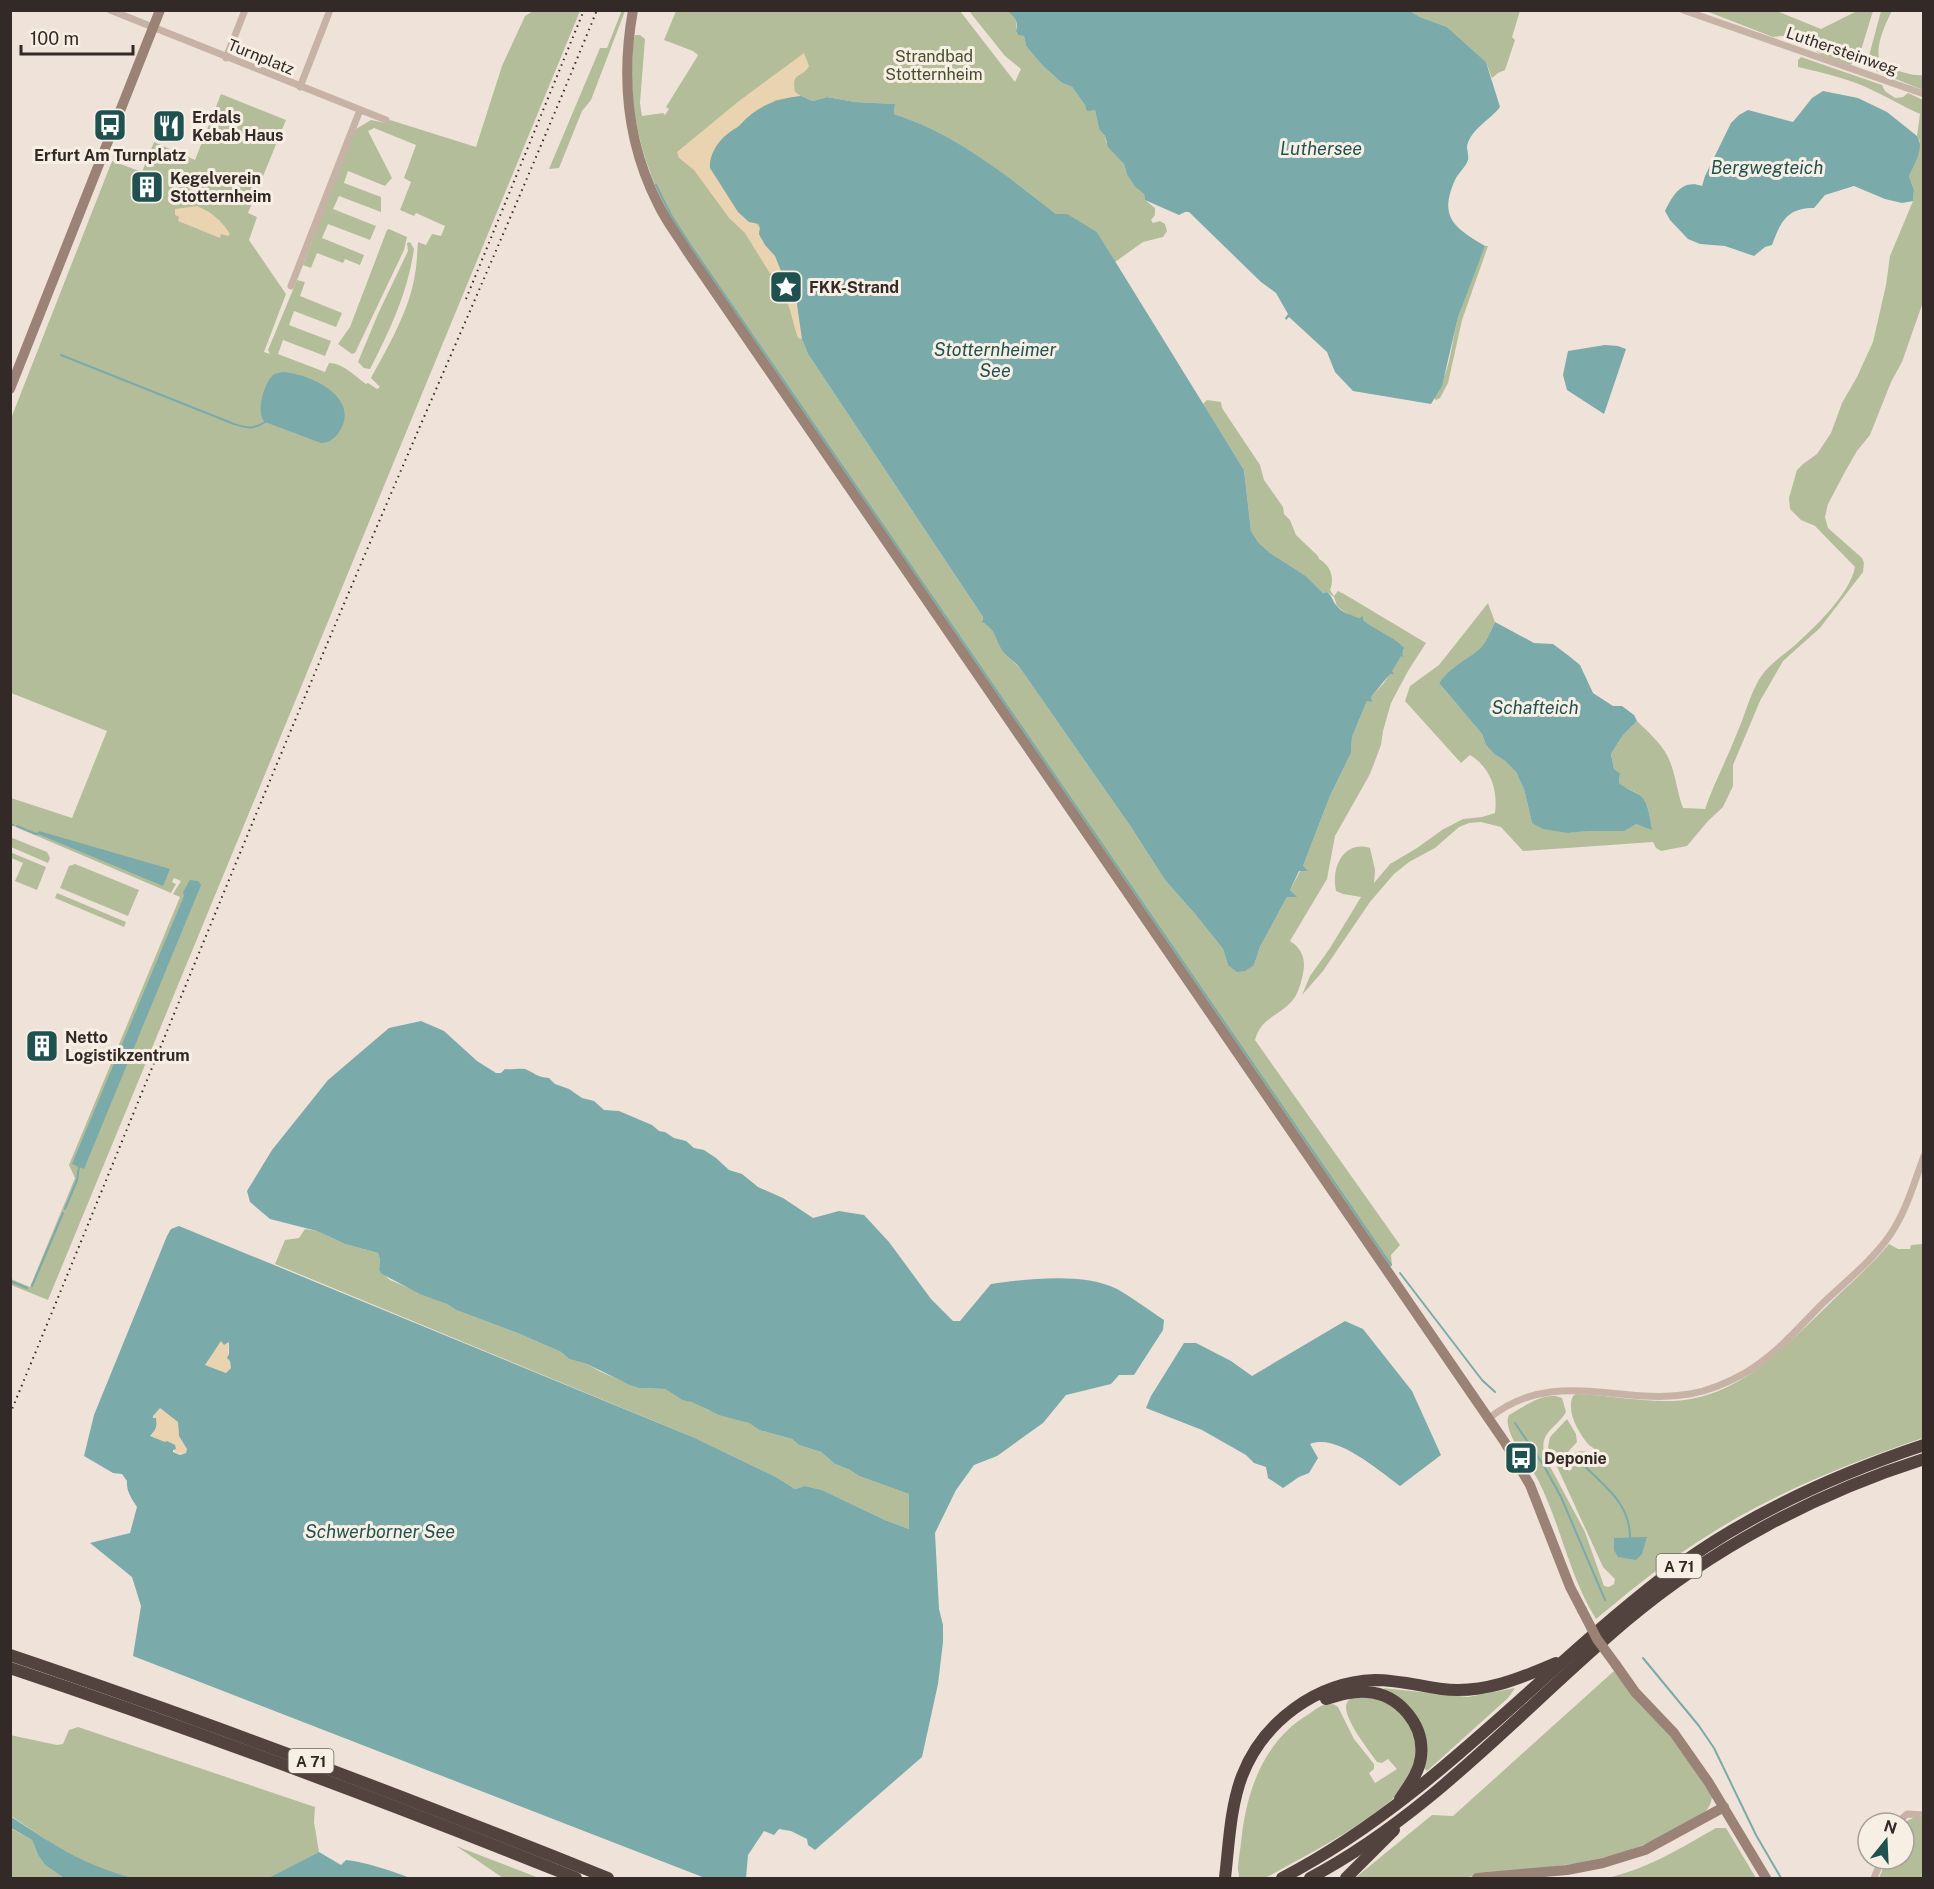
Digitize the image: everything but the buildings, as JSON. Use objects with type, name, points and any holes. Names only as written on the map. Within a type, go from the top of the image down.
[{"type":"highway","name":"A 71","points":[[1282,1878],[1322,1857],[1395,1808],[1478,1738],[1565,1659],[1664,1576],[1745,1524],[1803,1493],[1854,1470],[1923,1445]]},
{"type":"highway","name":"A 71","points":[[1310,1878],[1354,1851],[1415,1808],[1463,1768],[1628,1619],[1672,1585],[1779,1519],[1839,1490],[1923,1459]]},
{"type":"highway","name":"A 71","points":[[10,1655],[121,1692],[323,1766],[608,1878]]},
{"type":"highway","points":[[1229,1877],[1231,1823],[1236,1798],[1250,1759],[1274,1725],[1305,1701],[1321,1692],[1345,1684],[1375,1680],[1444,1689],[1484,1689],[1517,1679],[1565,1659]]},
{"type":"highway","name":"A 71","points":[[10,1668],[308,1773],[576,1878]]},
{"type":"highway","points":[[1229,1877],[1243,1800],[1257,1764],[1280,1732],[1309,1707],[1324,1700],[1355,1692],[1370,1692],[1385,1696],[1401,1706],[1412,1719],[1418,1732],[1421,1757],[1413,1779],[1395,1808]]},
{"type":"highway","points":[[1346,1878],[1415,1808]]},
{"type":"street","name":"Turnplatz","points":[[110,10],[386,120]]},
{"type":"street","points":[[10,389],[160,10]]},
{"type":"street","points":[[226,58],[245,10]]},
{"type":"street","points":[[300,87],[330,10]]},
{"type":"street","points":[[633,10],[626,66],[630,121],[638,153],[658,205],[718,297],[1488,1419],[1530,1485],[1570,1587],[1598,1639],[1635,1692],[1674,1733],[1724,1807],[1766,1878]]},
{"type":"street","name":"Luthersteinweg","points":[[1683,10],[1923,94]]},
{"type":"street","points":[[291,286],[360,110]]},
{"type":"street","points":[[1488,1419],[1511,1404],[1549,1391],[1586,1390],[1665,1396],[1691,1394],[1745,1373],[1769,1355],[1880,1248],[1902,1216],[1923,1156]]},
{"type":"street","points":[[1477,1878],[1567,1870],[1603,1863],[1645,1850],[1724,1807]]},
{"type":"green space","points":[[622,10],[625,11],[591,100],[582,111],[559,168],[549,169],[600,48],[607,48]]},
{"type":"green space","name":"Strandbad Stotternheim","points":[[1000,10],[1011,13],[1015,19],[1017,34],[1024,36],[1026,46],[1042,65],[1062,83],[1072,87],[1085,105],[1095,110],[1099,129],[1105,136],[1106,142],[1124,164],[1127,175],[1135,187],[1155,208],[1155,215],[1151,220],[1153,223],[1160,221],[1165,224],[1167,231],[1163,237],[1143,242],[1115,262],[1097,232],[1067,215],[1056,214],[999,170],[959,144],[916,122],[894,114],[895,104],[855,102],[827,97],[813,101],[801,96],[765,245],[808,354],[983,617],[982,620],[988,624],[1004,653],[1020,668],[1131,827],[1165,880],[1223,949],[1228,965],[1254,965],[1260,947],[1287,897],[1296,897],[1290,890],[1303,866],[1330,796],[1351,753],[1352,737],[1367,701],[1384,683],[1404,650],[1360,618],[1350,616],[1337,606],[1334,597],[1327,592],[1323,593],[1306,576],[1270,553],[1258,542],[1251,531],[1244,470],[1203,404],[1207,400],[1221,402],[1222,408],[1260,465],[1264,480],[1283,507],[1284,514],[1290,520],[1296,535],[1329,568],[1332,576],[1330,590],[1334,596],[1338,591],[1344,594],[1426,643],[1391,703],[1381,745],[1370,774],[1335,836],[1327,879],[1290,941],[1299,949],[1304,964],[1303,976],[1297,993],[1285,1008],[1265,1022],[1255,1040],[1400,1245],[1391,1255],[1392,1265],[1390,1267],[672,222],[655,185],[642,147],[634,108],[632,67],[635,35],[640,35],[645,39],[640,103],[642,116],[663,113],[665,115],[669,109],[666,107],[698,55],[664,40],[676,11],[960,11],[1015,82],[1021,69],[1005,56],[969,11]]},
{"type":"green space","points":[[533,11],[580,11],[48,1300],[11,1285],[11,1279],[30,1287],[75,1178],[69,1165],[180,897],[173,894],[181,881],[174,878],[172,882],[176,884],[171,893],[11,825],[11,798],[72,818],[107,731],[11,693],[10,421],[112,161],[142,172],[154,142],[195,160],[221,94],[286,120],[248,213],[257,217],[249,240],[286,294],[264,352],[270,354],[268,350],[297,280],[305,282],[300,296],[342,313],[336,327],[294,311],[289,325],[331,341],[325,356],[283,340],[278,354],[325,372],[329,363],[334,364],[344,368],[366,384],[377,389],[380,387],[371,378],[398,328],[408,301],[416,270],[418,242],[426,245],[432,234],[441,236],[445,226],[416,213],[414,216],[400,210],[411,182],[404,178],[416,145],[374,128],[368,131],[392,178],[385,186],[348,171],[344,183],[381,197],[381,212],[339,196],[333,209],[376,226],[370,240],[328,224],[322,238],[364,255],[360,265],[345,259],[343,263],[317,253],[311,268],[303,265],[351,138],[356,129],[371,120],[385,123],[390,120],[476,147],[502,66],[525,16]]},
{"type":"green space","points":[[1410,11],[1520,11],[1512,37],[1515,40],[1505,70],[1492,78],[1486,62],[1447,27]]},
{"type":"green space","points":[[1706,11],[1777,11],[1821,29],[1857,11],[1873,11],[1858,60],[1850,65],[1816,51],[1809,35],[1795,30],[1789,35],[1773,37]]},
{"type":"green space","points":[[1881,11],[1892,11],[1879,46],[1880,60],[1889,68],[1913,75],[1923,75],[1923,90],[1866,67]]},
{"type":"green space","points":[[1801,57],[1882,85],[1885,91],[1895,98],[1903,97],[1908,93],[1923,100],[1923,302],[1902,362],[1891,382],[1870,435],[1846,470],[1828,504],[1825,517],[1828,528],[1862,558],[1863,572],[1820,628],[1783,661],[1760,701],[1733,765],[1733,786],[1723,807],[1687,846],[1661,851],[1653,842],[1523,851],[1501,827],[1481,822],[1469,823],[1459,827],[1435,848],[1409,862],[1394,874],[1370,902],[1323,971],[1302,995],[1310,976],[1361,897],[1336,891],[1337,865],[1346,852],[1353,848],[1370,848],[1375,870],[1374,883],[1390,864],[1442,830],[1463,819],[1495,813],[1496,804],[1492,780],[1483,766],[1470,755],[1461,763],[1405,701],[1410,686],[1439,665],[1488,603],[1495,622],[1485,641],[1477,651],[1456,666],[1439,683],[1482,734],[1486,745],[1516,772],[1524,789],[1532,823],[1568,833],[1636,824],[1651,829],[1649,811],[1644,799],[1619,783],[1620,773],[1614,769],[1611,754],[1623,735],[1637,721],[1658,742],[1668,757],[1683,808],[1705,809],[1753,691],[1763,673],[1821,620],[1839,599],[1852,577],[1855,567],[1815,526],[1801,520],[1790,509],[1789,498],[1797,470],[1817,454],[1831,433],[1842,403],[1873,342],[1890,256],[1913,201],[1914,190],[1909,176],[1920,141],[1917,136],[1920,114],[1856,83],[1798,67],[1798,60]]},
{"type":"green space","points":[[389,229],[407,237],[404,250],[355,353],[352,354],[338,344],[350,327]]},
{"type":"green space","points":[[410,242],[414,249],[403,296],[370,369],[364,368],[358,362],[408,251],[407,243]]},
{"type":"green space","points":[[1485,246],[1488,246],[1462,320],[1448,383],[1440,398],[1436,400],[1433,397],[1444,379],[1461,308]]},
{"type":"green space","points":[[10,837],[47,852],[50,858],[48,863],[11,847]]},
{"type":"green space","points":[[10,852],[46,867],[37,890],[15,881],[23,863],[11,858]]},
{"type":"green space","points":[[75,864],[139,890],[128,916],[60,888],[69,866]]},
{"type":"green space","points":[[57,893],[126,922],[124,927],[55,898]]},
{"type":"green space","points":[[305,1229],[317,1231],[345,1244],[378,1253],[379,1270],[390,1280],[456,1310],[520,1334],[561,1352],[569,1359],[587,1364],[639,1388],[665,1389],[682,1400],[692,1401],[708,1410],[749,1423],[759,1430],[792,1439],[799,1445],[821,1452],[835,1464],[859,1476],[909,1494],[909,1529],[822,1490],[805,1486],[795,1489],[776,1477],[695,1438],[275,1264],[285,1240],[299,1238]]},
{"type":"green space","points":[[1889,1244],[1898,1249],[1910,1249],[1911,1245],[1923,1244],[1923,1438],[1831,1472],[1743,1514],[1675,1557],[1596,1619],[1579,1585],[1546,1497],[1509,1429],[1509,1415],[1542,1398],[1556,1396],[1562,1398],[1566,1412],[1549,1432],[1543,1449],[1545,1457],[1585,1532],[1604,1586],[1609,1587],[1614,1584],[1615,1579],[1603,1567],[1548,1447],[1550,1437],[1567,1419],[1576,1434],[1577,1442],[1565,1458],[1569,1471],[1572,1469],[1569,1457],[1577,1452],[1586,1452],[1603,1458],[1604,1454],[1588,1444],[1580,1434],[1572,1415],[1573,1396],[1576,1394],[1672,1401],[1717,1392],[1756,1370],[1774,1356]]},
{"type":"green space","points":[[1614,1671],[1661,1722],[1712,1796],[1709,1806],[1703,1813],[1663,1836],[1640,1846],[1594,1860],[1461,1878],[1355,1878],[1432,1815],[1453,1816]]},
{"type":"green space","points":[[1383,1688],[1468,1697],[1515,1688],[1508,1698],[1427,1771],[1424,1768],[1426,1741],[1419,1720],[1405,1703]]},
{"type":"green space","points":[[1354,1695],[1372,1697],[1391,1704],[1408,1722],[1414,1734],[1416,1748],[1416,1762],[1412,1775],[1391,1800],[1336,1838],[1268,1876],[1256,1879],[1239,1878],[1238,1864],[1243,1824],[1247,1805],[1260,1770],[1280,1738],[1293,1725],[1319,1707],[1331,1704],[1338,1707],[1354,1739],[1374,1764],[1374,1769],[1369,1773],[1375,1783],[1397,1769],[1388,1759],[1382,1763],[1377,1762],[1353,1728],[1346,1707]]},
{"type":"green space","points":[[78,1727],[315,1807],[314,1822],[319,1852],[268,1878],[133,1878],[103,1871],[66,1853],[11,1816],[10,1735],[57,1745],[63,1744],[69,1730]]},
{"type":"green space","points":[[1916,1818],[1923,1818],[1923,1878],[1879,1878],[1882,1871],[1916,1871]]},
{"type":"green space","points":[[10,1828],[32,1840],[45,1865],[64,1878],[11,1878]]},
{"type":"green space","points":[[1716,1828],[1726,1828],[1756,1878],[1607,1878],[1650,1863]]},
{"type":"green space","points":[[456,1846],[539,1878],[503,1878]]},
{"type":"sand","points":[[804,53],[809,66],[796,78],[794,85],[795,92],[801,96],[776,100],[733,130],[756,223],[760,228],[759,234],[776,258],[790,287],[797,307],[802,339],[798,338],[788,303],[780,286],[745,233],[729,218],[694,170],[679,158],[677,152],[739,101]]},
{"type":"sand","points":[[197,206],[216,217],[230,234],[228,236],[221,234],[220,238],[178,221],[179,217],[175,215],[175,209]]},
{"type":"sand","points":[[221,1341],[225,1345],[229,1342],[231,1368],[227,1373],[205,1365]]},
{"type":"sand","points":[[160,1408],[178,1422],[179,1436],[187,1449],[186,1453],[178,1453],[165,1442],[150,1436],[153,1416]]},
{"type":"water","name":"Luthersee","points":[[1007,11],[1410,11],[1447,27],[1486,62],[1500,107],[1469,140],[1468,160],[1455,180],[1448,204],[1452,220],[1458,227],[1485,246],[1458,317],[1442,386],[1431,404],[1353,391],[1335,372],[1327,352],[1289,317],[1286,320],[1288,314],[1276,293],[1261,282],[1189,212],[1179,215],[1145,200],[1144,194],[1135,187],[1127,175],[1124,164],[1108,147],[1105,136],[1099,129],[1095,110],[1087,111],[1072,87],[1062,83],[1042,65],[1026,46],[1024,36],[1018,35],[1015,19]]},
{"type":"water","name":"Bergwegteich","points":[[1823,91],[1858,98],[1887,112],[1917,136],[1919,151],[1909,176],[1914,190],[1913,201],[1902,203],[1885,199],[1854,186],[1825,195],[1814,208],[1791,213],[1782,223],[1772,245],[1765,247],[1754,256],[1725,246],[1700,244],[1688,239],[1670,220],[1665,211],[1679,190],[1689,185],[1702,186],[1731,123],[1748,110],[1793,122],[1812,98]]},
{"type":"water","name":"Stotternheimer See","points":[[801,96],[813,101],[827,97],[855,102],[895,104],[894,114],[917,122],[959,144],[999,170],[1056,214],[1067,214],[1097,232],[1244,470],[1251,531],[1258,542],[1270,553],[1306,576],[1323,593],[1327,592],[1341,610],[1360,618],[1363,616],[1363,620],[1404,648],[1402,655],[1405,657],[1401,656],[1392,671],[1394,674],[1390,674],[1371,697],[1372,702],[1367,701],[1352,737],[1351,753],[1330,796],[1303,866],[1308,871],[1299,871],[1290,890],[1297,897],[1287,897],[1260,947],[1254,965],[1245,971],[1237,972],[1228,965],[1223,949],[1165,880],[1131,827],[1020,668],[1005,654],[991,629],[982,622],[983,617],[808,354],[802,339],[796,298],[775,256],[759,234],[759,224],[749,222],[738,212],[710,168],[713,151],[728,133],[746,118],[775,101]]},
{"type":"water","points":[[1605,345],[1626,349],[1604,414],[1567,390],[1563,375],[1568,351]]},
{"type":"water","points":[[283,372],[308,378],[331,391],[340,400],[344,411],[344,422],[332,440],[321,443],[265,422],[261,412],[264,391],[273,375]]},
{"type":"water","name":"Schafteich","points":[[1495,622],[1534,643],[1553,644],[1580,665],[1593,693],[1613,706],[1622,706],[1634,715],[1637,721],[1623,735],[1611,754],[1614,769],[1620,773],[1619,783],[1641,796],[1646,803],[1652,830],[1636,824],[1624,831],[1568,833],[1543,829],[1532,823],[1524,789],[1516,772],[1486,745],[1482,734],[1439,683],[1452,669],[1480,648],[1488,638]]},
{"type":"water","points":[[39,831],[170,869],[163,886],[38,834]]},
{"type":"water","points":[[190,880],[198,881],[201,885],[84,1169],[72,1164],[184,896],[183,892]]},
{"type":"water","name":"Schwerborner See","points":[[421,1021],[444,1031],[477,1061],[496,1073],[501,1073],[505,1069],[523,1069],[549,1078],[555,1084],[569,1089],[582,1098],[594,1101],[604,1110],[619,1111],[652,1125],[674,1138],[686,1141],[694,1148],[704,1150],[729,1170],[742,1174],[758,1187],[783,1198],[813,1218],[839,1211],[864,1215],[889,1242],[931,1299],[953,1321],[960,1321],[991,1284],[1055,1278],[1088,1280],[1117,1289],[1164,1320],[1163,1330],[1134,1375],[1119,1375],[1111,1384],[1066,1395],[1043,1423],[997,1456],[974,1465],[956,1490],[935,1533],[943,1642],[938,1684],[922,1757],[815,1850],[808,1845],[807,1839],[791,1831],[779,1829],[774,1835],[764,1831],[748,1855],[746,1878],[705,1878],[133,1656],[141,1606],[132,1577],[90,1543],[130,1533],[137,1507],[128,1492],[127,1481],[122,1474],[113,1473],[84,1456],[94,1415],[167,1236],[171,1229],[179,1226],[695,1438],[776,1477],[795,1489],[805,1486],[822,1490],[909,1529],[909,1494],[859,1476],[835,1464],[821,1452],[799,1445],[792,1439],[719,1415],[692,1402],[682,1400],[665,1389],[639,1388],[630,1385],[587,1364],[569,1359],[561,1352],[520,1334],[456,1310],[382,1274],[379,1270],[378,1253],[345,1244],[317,1231],[270,1219],[250,1202],[247,1191],[272,1150],[328,1080],[389,1028]],"holes":[[[221,1341],[224,1345],[229,1342],[227,1358],[231,1368],[226,1373],[205,1365]],[[160,1408],[178,1422],[179,1436],[187,1449],[186,1453],[180,1455],[173,1452],[176,1449],[175,1445],[150,1436],[156,1426],[156,1418],[153,1416]]]},
{"type":"water","points":[[1345,1321],[1363,1329],[1412,1391],[1441,1455],[1400,1486],[1345,1448],[1321,1442],[1310,1444],[1318,1458],[1309,1473],[1283,1488],[1268,1478],[1266,1467],[1254,1463],[1246,1455],[1202,1430],[1146,1408],[1184,1343],[1196,1343],[1231,1361],[1252,1376]]},
{"type":"water","points":[[1647,1537],[1642,1554],[1636,1560],[1618,1557],[1614,1550],[1614,1538]]},
{"type":"water","points":[[10,1816],[83,1860],[133,1878],[64,1878],[45,1865],[32,1840],[11,1828]]},
{"type":"water","points":[[319,1852],[341,1865],[346,1860],[354,1861],[410,1878],[268,1878]]},
{"type":"waterway","points":[[656,185],[671,215],[691,246],[1391,1265]]},
{"type":"waterway","points":[[61,355],[234,424],[250,428],[265,422]]},
{"type":"waterway","points":[[17,826],[36,834],[40,833]]},
{"type":"waterway","points":[[65,1209],[77,1180],[79,1167]]},
{"type":"waterway","points":[[32,1286],[63,1213]]},
{"type":"waterway","points":[[1400,1273],[1482,1380],[1495,1392]]},
{"type":"waterway","points":[[10,1281],[27,1288]]},
{"type":"waterway","points":[[1515,1423],[1544,1466],[1561,1497],[1605,1600]]},
{"type":"waterway","points":[[1581,1462],[1620,1504],[1629,1525],[1630,1537]]},
{"type":"waterway","points":[[1643,1658],[1699,1726],[1714,1748],[1756,1835],[1781,1878]]},
{"type":"railway","points":[[466,299],[584,10]]},
{"type":"railway","points":[[10,1414],[326,647],[597,10]]},
{"type":"place","name":"Erfurt Am Turnplatz","points":[[110,125]]},
{"type":"place","name":"Erdals Kebab Haus","points":[[169,126]]},
{"type":"place","name":"Kegelverein Stotternheim","points":[[147,187]]},
{"type":"place","name":"FKK-Strand","points":[[786,287]]},
{"type":"place","name":"Netto Logistikzentrum","points":[[42,1046]]},
{"type":"place","name":"Deponie","points":[[1521,1458]]}]
